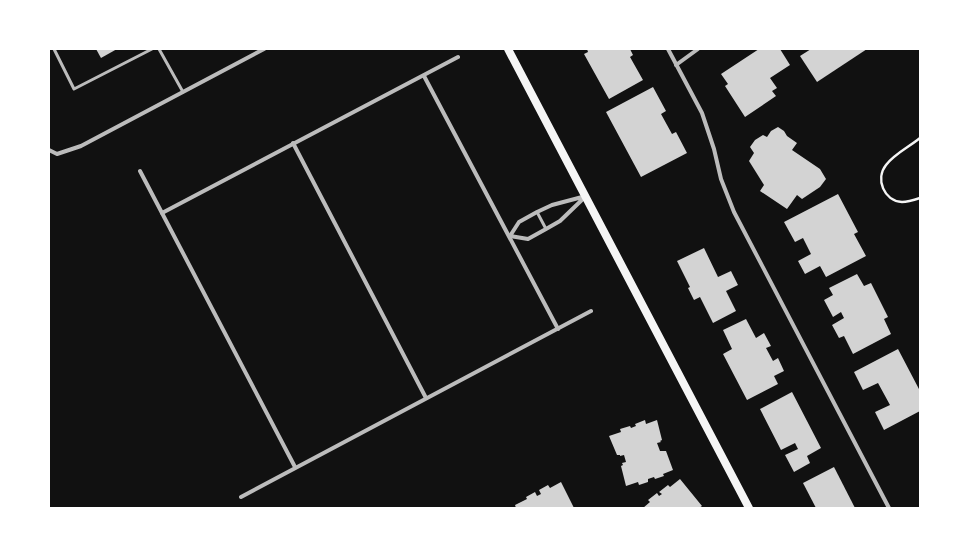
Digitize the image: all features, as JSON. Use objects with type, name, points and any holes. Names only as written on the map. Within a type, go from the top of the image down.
[{"type":"main road","points":[[508,49],[749,508]]},
{"type":"street","points":[[49,150],[57,154],[81,146],[264,49]]},
{"type":"street","points":[[668,49],[702,113],[714,148],[721,178],[734,212],[889,508]]},
{"type":"street","points":[[676,65],[698,49]]},
{"type":"street","points":[[162,213],[458,57]]},
{"type":"street","points":[[424,76],[558,328]]},
{"type":"street","points":[[293,143],[426,398]]},
{"type":"street","points":[[140,171],[295,467]]},
{"type":"street","points":[[510,236],[519,222],[537,212],[552,205],[586,196]]},
{"type":"street","points":[[510,236],[528,239],[560,221],[586,196]]},
{"type":"street","points":[[240,497],[591,311]]},
{"type":"lane","points":[[54,49],[74,89],[152,49]]},
{"type":"lane","points":[[159,49],[183,92]]},
{"type":"lane","points":[[537,212],[546,229]]},
{"type":"path","points":[[920,138],[889,161],[882,172],[881,179],[885,193],[896,201],[903,202],[920,198]]},
{"type":"building","points":[[96,49],[117,49],[101,58]]},
{"type":"building","points":[[587,49],[630,49],[633,55],[630,57],[643,80],[609,99],[584,54],[588,52]]},
{"type":"building","points":[[759,49],[780,49],[790,65],[770,78],[777,88],[772,91],[776,96],[745,117],[725,86],[728,84],[721,74]]},
{"type":"building","points":[[811,49],[867,49],[817,82],[800,56]]},
{"type":"building","points":[[653,87],[666,111],[661,114],[672,134],[676,132],[687,153],[641,177],[606,112]]},
{"type":"building","points":[[778,127],[797,143],[792,150],[820,169],[826,179],[820,187],[802,199],[797,195],[787,209],[760,191],[764,185],[749,161],[754,153],[750,147],[755,140],[763,135],[767,137],[771,131]]},
{"type":"building","points":[[838,194],[858,232],[854,234],[866,256],[826,277],[820,266],[805,274],[798,261],[811,254],[803,238],[795,242],[784,222]]},
{"type":"building","points":[[704,248],[718,277],[731,271],[738,285],[726,291],[736,311],[713,323],[700,297],[694,300],[688,288],[690,287],[677,261]]},
{"type":"building","points":[[857,274],[864,286],[871,283],[888,317],[884,319],[891,334],[853,354],[844,336],[839,338],[832,325],[844,318],[841,312],[833,317],[824,300],[833,295],[829,288]]},
{"type":"building","points":[[746,319],[756,338],[764,333],[771,346],[766,348],[773,361],[778,358],[784,371],[774,376],[778,384],[747,400],[723,354],[732,349],[723,330]]},
{"type":"building","points":[[898,349],[920,391],[920,411],[884,430],[875,412],[890,405],[878,383],[863,390],[854,372]]},
{"type":"building","points":[[792,392],[821,448],[807,456],[810,463],[794,472],[785,455],[798,449],[795,443],[781,450],[760,409]]},
{"type":"building","points":[[645,420],[646,424],[657,420],[662,440],[660,441],[661,442],[657,443],[660,451],[666,451],[673,470],[663,474],[664,476],[655,479],[654,477],[648,479],[648,482],[639,485],[638,482],[626,486],[621,466],[623,465],[622,463],[626,462],[624,455],[617,455],[609,436],[621,432],[620,429],[630,426],[631,428],[636,426],[635,424]]},
{"type":"building","points":[[834,467],[855,508],[816,508],[803,483]]},
{"type":"building","points":[[680,479],[702,506],[699,508],[643,508],[650,502],[648,500],[657,493],[659,496],[662,494],[659,492],[668,485],[670,487]]},
{"type":"building","points":[[561,482],[574,508],[516,508],[515,505],[527,499],[526,497],[535,492],[537,496],[541,494],[539,490],[548,485],[550,488]]}]
